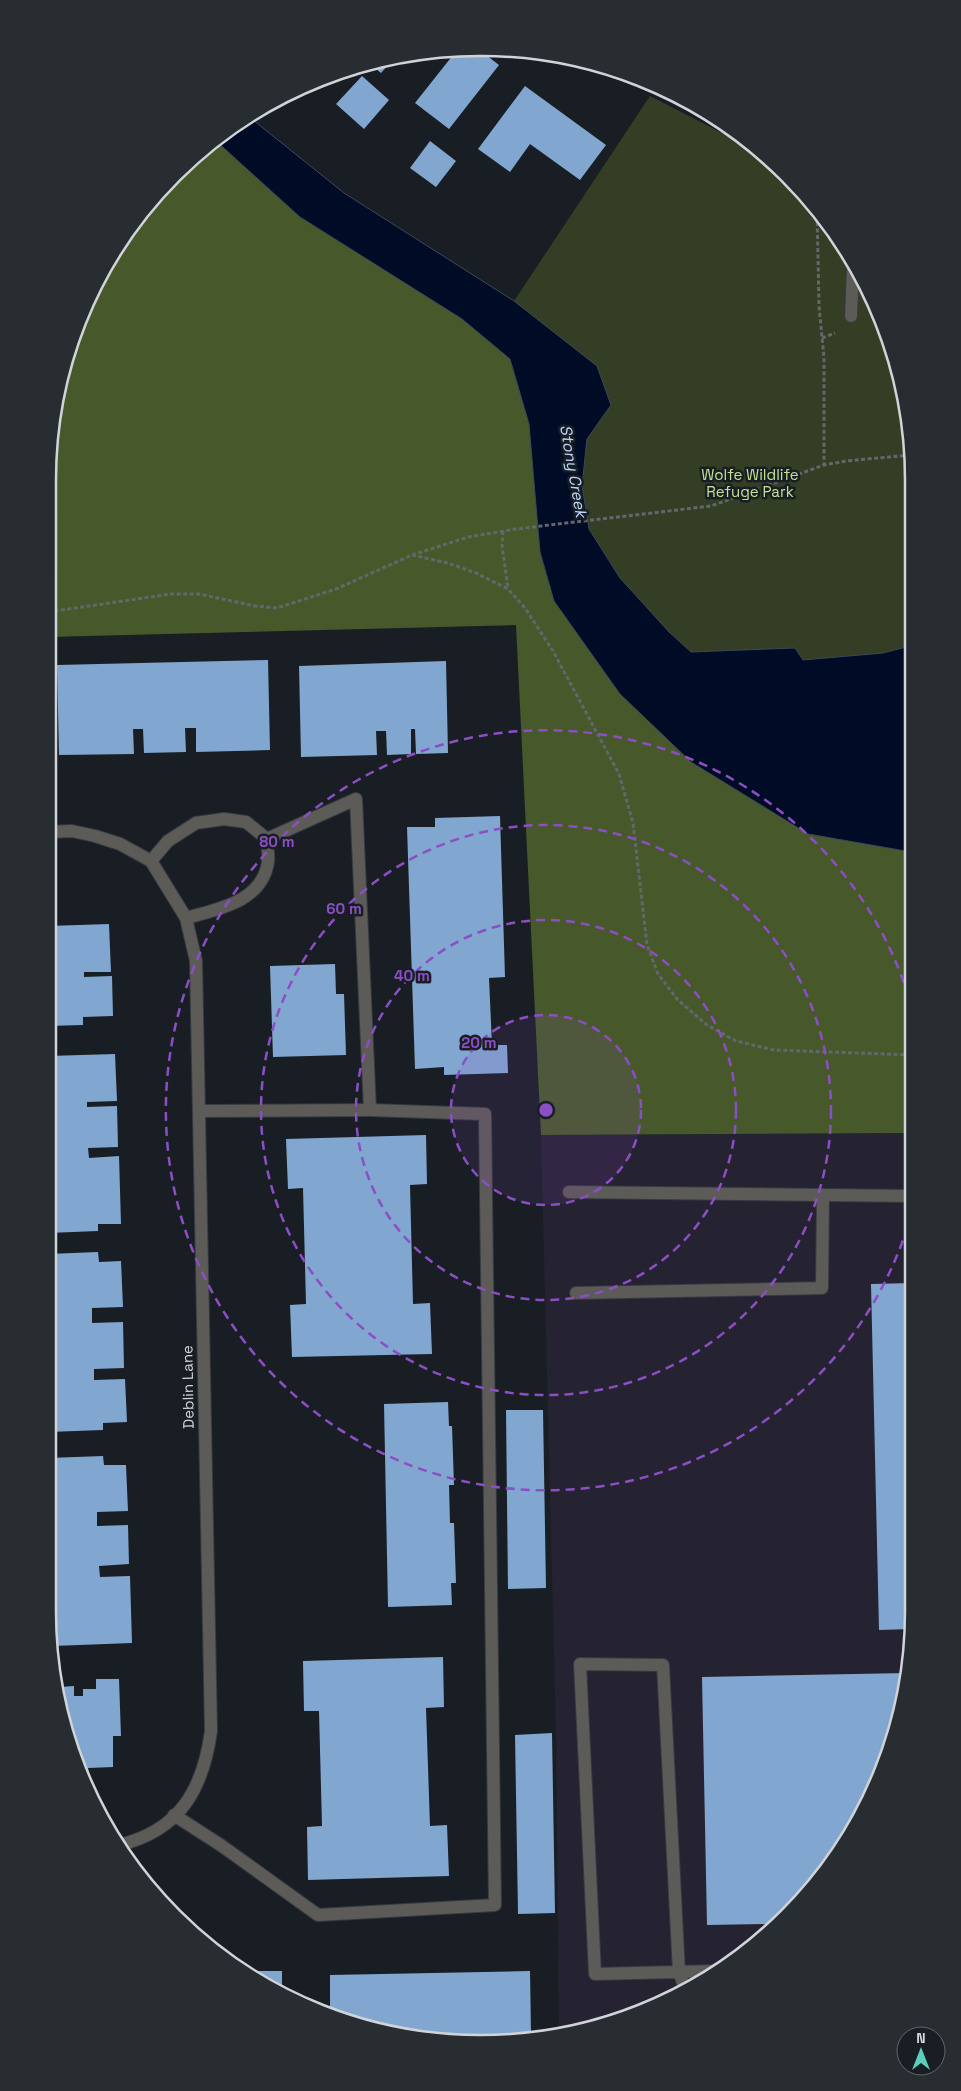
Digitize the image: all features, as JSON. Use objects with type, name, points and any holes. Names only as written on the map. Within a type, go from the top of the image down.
[{"type":"street","points":[[851,316],[853,277]]},
{"type":"street","points":[[267,839],[356,799],[370,1110]]},
{"type":"street","points":[[56,832],[72,831],[95,836],[120,844],[151,861],[168,841],[196,824],[224,819],[246,822],[267,839],[268,863],[259,885],[244,900],[186,918]]},
{"type":"street","name":"Deblin Lane","points":[[127,1844],[140,1840],[161,1828],[190,1799],[200,1778],[208,1752],[211,1731],[196,961],[186,918],[170,889],[151,861]]},
{"type":"street","points":[[174,1815],[222,1846],[318,1915],[495,1905],[485,1114],[370,1110],[199,1111]]},
{"type":"street","points":[[569,1192],[905,1196]]},
{"type":"street","points":[[576,1293],[822,1288],[823,1195]]},
{"type":"street","points":[[683,1983],[679,1972],[663,1665],[580,1664],[595,1974],[679,1972],[703,1971]]},
{"type":"path","points":[[817,222],[819,306],[824,358],[824,465]]},
{"type":"path","points":[[822,338],[835,333]]},
{"type":"path","points":[[56,611],[171,594],[199,594],[255,606],[277,608],[336,589],[412,555],[468,537],[624,515],[711,506],[824,465],[904,456]]},
{"type":"path","points":[[503,531],[503,558],[508,589]]},
{"type":"path","points":[[412,555],[448,563],[476,573],[508,589],[526,608],[553,651],[619,774],[633,823],[647,946],[658,974],[677,999],[707,1025],[736,1040],[774,1050],[905,1055]]},
{"type":"shaded area","points":[[905,1133],[904,1638],[897,1693],[882,1747],[872,1773],[848,1823],[817,1869],[780,1910],[739,1947],[693,1978],[668,1991],[617,2012],[559,2028],[556,1735],[541,1135]]},
{"type":"green space","name":"Wolfe Wildlife Refuge Park","points":[[650,96],[726,135],[760,162],[799,201],[833,245],[861,293],[882,344],[897,398],[904,453],[905,647],[883,653],[803,660],[795,648],[691,652],[669,632],[620,578],[589,529],[582,487],[587,439],[611,405],[514,301]]},
{"type":"green space","points":[[221,145],[300,217],[463,319],[510,359],[529,424],[540,552],[554,601],[620,694],[808,833],[905,851],[905,1133],[541,1135],[516,625],[56,637],[57,453],[64,398],[79,344],[100,293],[113,268],[144,222],[181,181]]},
{"type":"water","name":"Stony Creek","points":[[255,122],[344,193],[514,301],[597,366],[611,405],[587,439],[582,486],[589,529],[620,578],[669,632],[691,652],[795,648],[803,660],[883,653],[905,647],[905,851],[808,834],[691,762],[620,694],[554,601],[540,552],[529,424],[510,359],[462,319],[300,217],[221,145]]},
{"type":"building","points":[[488,56],[499,65],[449,129],[415,103],[451,57]]},
{"type":"building","points":[[386,67],[381,73],[377,70]]},
{"type":"building","points":[[362,76],[389,100],[364,129],[336,104]]},
{"type":"building","points":[[525,86],[606,145],[580,180],[530,144],[510,172],[478,149]]},
{"type":"building","points":[[430,141],[456,161],[436,187],[410,168]]},
{"type":"building","points":[[268,660],[270,750],[196,752],[196,728],[185,728],[186,752],[144,753],[143,729],[133,729],[134,754],[59,755],[57,665]]},
{"type":"building","points":[[446,661],[448,753],[416,754],[415,729],[411,729],[411,754],[387,755],[386,731],[376,731],[377,755],[301,757],[299,666]]},
{"type":"building","points":[[500,816],[505,977],[489,978],[492,1045],[507,1045],[508,1073],[444,1075],[444,1067],[415,1069],[407,827],[435,827],[435,818]]},
{"type":"building","points":[[109,924],[111,972],[84,972],[84,977],[112,976],[113,1016],[83,1017],[83,1025],[56,1026],[56,926]]},
{"type":"building","points":[[335,964],[336,994],[344,994],[346,1055],[273,1057],[270,966]]},
{"type":"building","points":[[115,1054],[117,1101],[87,1102],[87,1107],[117,1106],[118,1147],[88,1148],[89,1158],[119,1156],[121,1224],[98,1224],[98,1231],[56,1233],[56,1056]]},
{"type":"building","points":[[426,1135],[427,1184],[410,1185],[413,1304],[430,1303],[432,1354],[292,1357],[290,1305],[306,1304],[303,1188],[288,1189],[286,1139]]},
{"type":"building","points":[[98,1252],[99,1262],[121,1261],[123,1307],[92,1308],[92,1323],[123,1322],[124,1368],[94,1369],[94,1380],[125,1379],[127,1422],[103,1423],[103,1430],[56,1432],[56,1254]]},
{"type":"building","points":[[905,1283],[904,1629],[879,1630],[871,1284]]},
{"type":"building","points":[[448,1402],[449,1426],[452,1426],[454,1485],[449,1485],[450,1523],[454,1523],[456,1583],[451,1583],[452,1605],[388,1607],[384,1404]]},
{"type":"building","points":[[506,1410],[543,1410],[546,1588],[508,1589]]},
{"type":"building","points":[[103,1456],[104,1465],[126,1465],[128,1511],[97,1512],[97,1526],[128,1525],[129,1564],[99,1566],[100,1577],[130,1576],[132,1643],[58,1646],[56,1458]]},
{"type":"building","points":[[443,1657],[444,1707],[426,1708],[430,1826],[447,1825],[449,1876],[308,1880],[307,1827],[322,1826],[319,1711],[304,1711],[303,1661]]},
{"type":"building","points":[[900,1673],[897,1693],[882,1747],[861,1798],[848,1823],[817,1869],[765,1924],[707,1925],[702,1677]]},
{"type":"building","points":[[96,1679],[119,1679],[121,1736],[113,1736],[113,1767],[88,1768],[88,1772],[79,1747],[63,1687],[74,1686],[74,1696],[83,1696],[83,1689],[96,1689]]},
{"type":"building","points":[[552,1733],[555,1913],[518,1914],[515,1735]]},
{"type":"building","points":[[257,1971],[282,1971],[282,1985]]},
{"type":"building","points":[[530,1971],[531,2032],[502,2034],[453,2034],[398,2027],[371,2020],[330,2007],[330,1975]]}]
